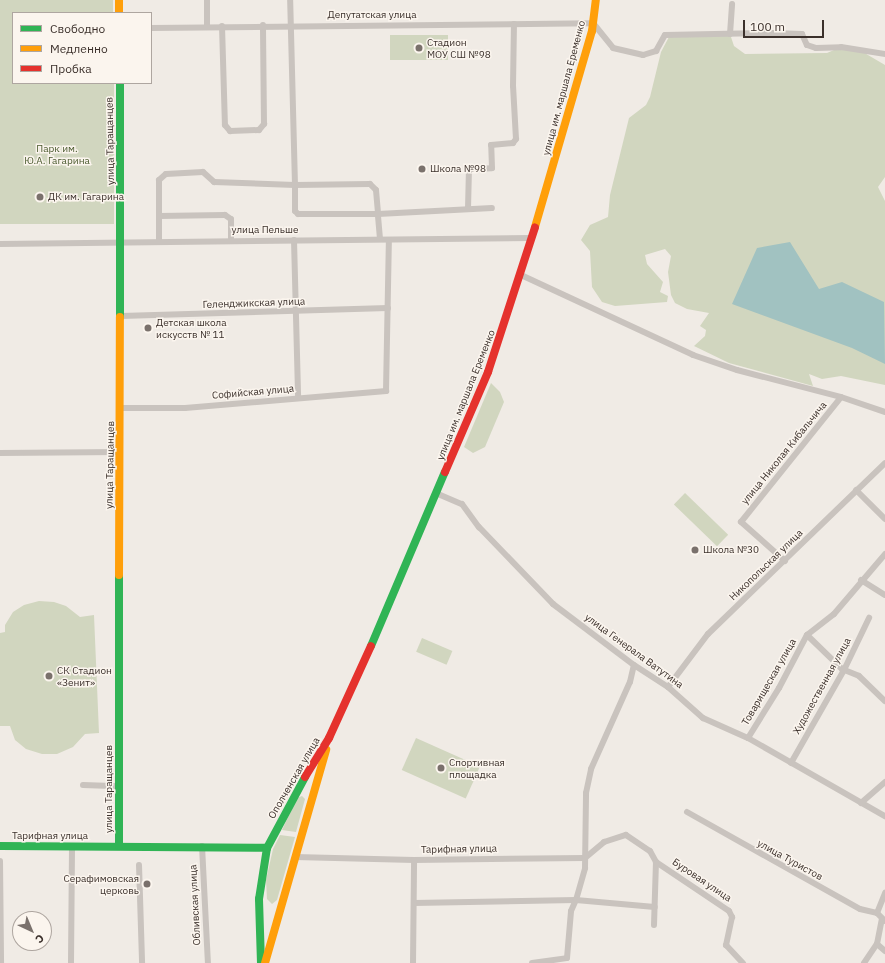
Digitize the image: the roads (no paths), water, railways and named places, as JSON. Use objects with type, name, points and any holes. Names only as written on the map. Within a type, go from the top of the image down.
[{"type":"main road","points":[[119,0],[119,12]]},
{"type":"main road","name":"улица им. маршала Еременко","points":[[329,738],[438,494],[488,372],[521,275],[570,112],[593,23],[596,0]]},
{"type":"main road","name":"улица Таращанцев","points":[[119,846],[121,408],[120,84]]},
{"type":"main road","name":"Ополченская улица","points":[[261,963],[259,899],[267,848],[292,798],[329,738]]},
{"type":"main road","name":"Ополченская улица","points":[[265,963],[281,902],[311,804],[329,738]]},
{"type":"main road","points":[[292,798],[303,794],[310,799],[311,804]]},
{"type":"main road","name":"Тарифная улица","points":[[0,846],[202,846],[267,848]]},
{"type":"main road","points":[[259,899],[269,907],[276,908],[281,902]]},
{"type":"street","points":[[207,0],[207,26]]},
{"type":"street","points":[[290,0],[295,211],[298,214],[378,214],[492,208]]},
{"type":"street","points":[[730,34],[732,4]]},
{"type":"street","points":[[593,23],[613,48],[643,55],[656,51],[665,35],[730,34],[802,34],[807,45],[816,48],[841,47],[885,54]]},
{"type":"street","name":"Депутатская улица","points":[[152,28],[263,25],[593,23]]},
{"type":"street","points":[[468,209],[469,169],[492,168],[491,145],[512,143],[516,139],[513,86],[514,24]]},
{"type":"street","points":[[222,26],[225,125],[230,131],[259,130],[264,124],[263,25]]},
{"type":"street","points":[[159,240],[160,180],[166,174],[203,172],[214,182],[295,185],[370,184],[376,190],[380,239]]},
{"type":"street","points":[[159,216],[229,216],[231,219],[231,240]]},
{"type":"street","name":"улица Пельше","points":[[0,244],[159,240],[390,240],[531,238]]},
{"type":"street","points":[[294,240],[298,398]]},
{"type":"street","points":[[388,308],[390,240]]},
{"type":"street","points":[[521,275],[693,355],[737,370],[841,397],[885,412]]},
{"type":"street","name":"Геленджикская улица","points":[[121,316],[295,312],[388,308]]},
{"type":"street","name":"Софийская улица","points":[[121,408],[185,408],[386,391],[388,308]]},
{"type":"street","name":"улица Николая Кибальчича","points":[[785,561],[741,522],[841,397]]},
{"type":"street","points":[[0,453],[120,452]]},
{"type":"street","name":"Никопольская улица","points":[[668,687],[708,634],[885,463]]},
{"type":"street","points":[[856,490],[885,519]]},
{"type":"street","name":"улица Генерала Ватутина","points":[[438,494],[462,504],[479,528],[553,604],[634,665],[668,687],[703,718],[748,738],[885,816]]},
{"type":"street","points":[[885,554],[861,580],[834,614],[807,635],[844,670],[859,676],[885,701]]},
{"type":"street","points":[[861,580],[885,595]]},
{"type":"street","name":"Художественная улица","points":[[791,763],[844,670],[870,618]]},
{"type":"street","name":"Товарищеская улица","points":[[748,738],[779,688],[807,635]]},
{"type":"street","points":[[532,963],[567,958],[570,911],[576,900],[585,858],[586,793],[591,769],[630,682],[634,665]]},
{"type":"street","points":[[861,803],[885,782]]},
{"type":"street","points":[[83,785],[119,786]]},
{"type":"street","name":"улица Туристов","points":[[687,812],[860,909],[877,913]]},
{"type":"street","name":"Буровая улица","points":[[585,858],[604,842],[626,835],[650,851],[656,862],[729,911],[732,917],[726,945],[743,963]]},
{"type":"street","points":[[71,963],[72,846]]},
{"type":"street","name":"Обливская улица","points":[[202,846],[208,963]]},
{"type":"street","name":"Тарифная улица","points":[[295,857],[414,860],[585,858]]},
{"type":"street","points":[[413,963],[414,860]]},
{"type":"street","points":[[0,861],[1,963]]},
{"type":"street","points":[[654,925],[656,862]]},
{"type":"street","points":[[139,865],[142,963]]},
{"type":"street","points":[[864,963],[877,944],[884,920],[877,913],[885,893]]},
{"type":"street","points":[[414,902],[576,900],[655,907]]},
{"type":"street","points":[[877,944],[885,951]]},
{"type":"water","points":[[790,242],[819,289],[842,282],[884,302],[885,364],[852,348],[732,304],[757,248]]},
{"type":"place","name":"Стадион МОУ СШ №98","points":[[419,48]]},
{"type":"place","name":"Школа №98","points":[[422,169]]},
{"type":"place","name":"ДК им. Гагарина","points":[[40,197]]},
{"type":"place","name":"Детская школа искусств № 11","points":[[148,328]]},
{"type":"place","name":"Школа №30","points":[[695,550]]},
{"type":"place","name":"СК Стадион «Зенит»","points":[[49,676]]},
{"type":"place","name":"Спортивная площадка","points":[[441,768]]},
{"type":"place","name":"Серафимовская церковь","points":[[147,884]]},
{"type":"park label","name":"Парк им. Ю.А. Гагарина","points":[[57,154]]}]
